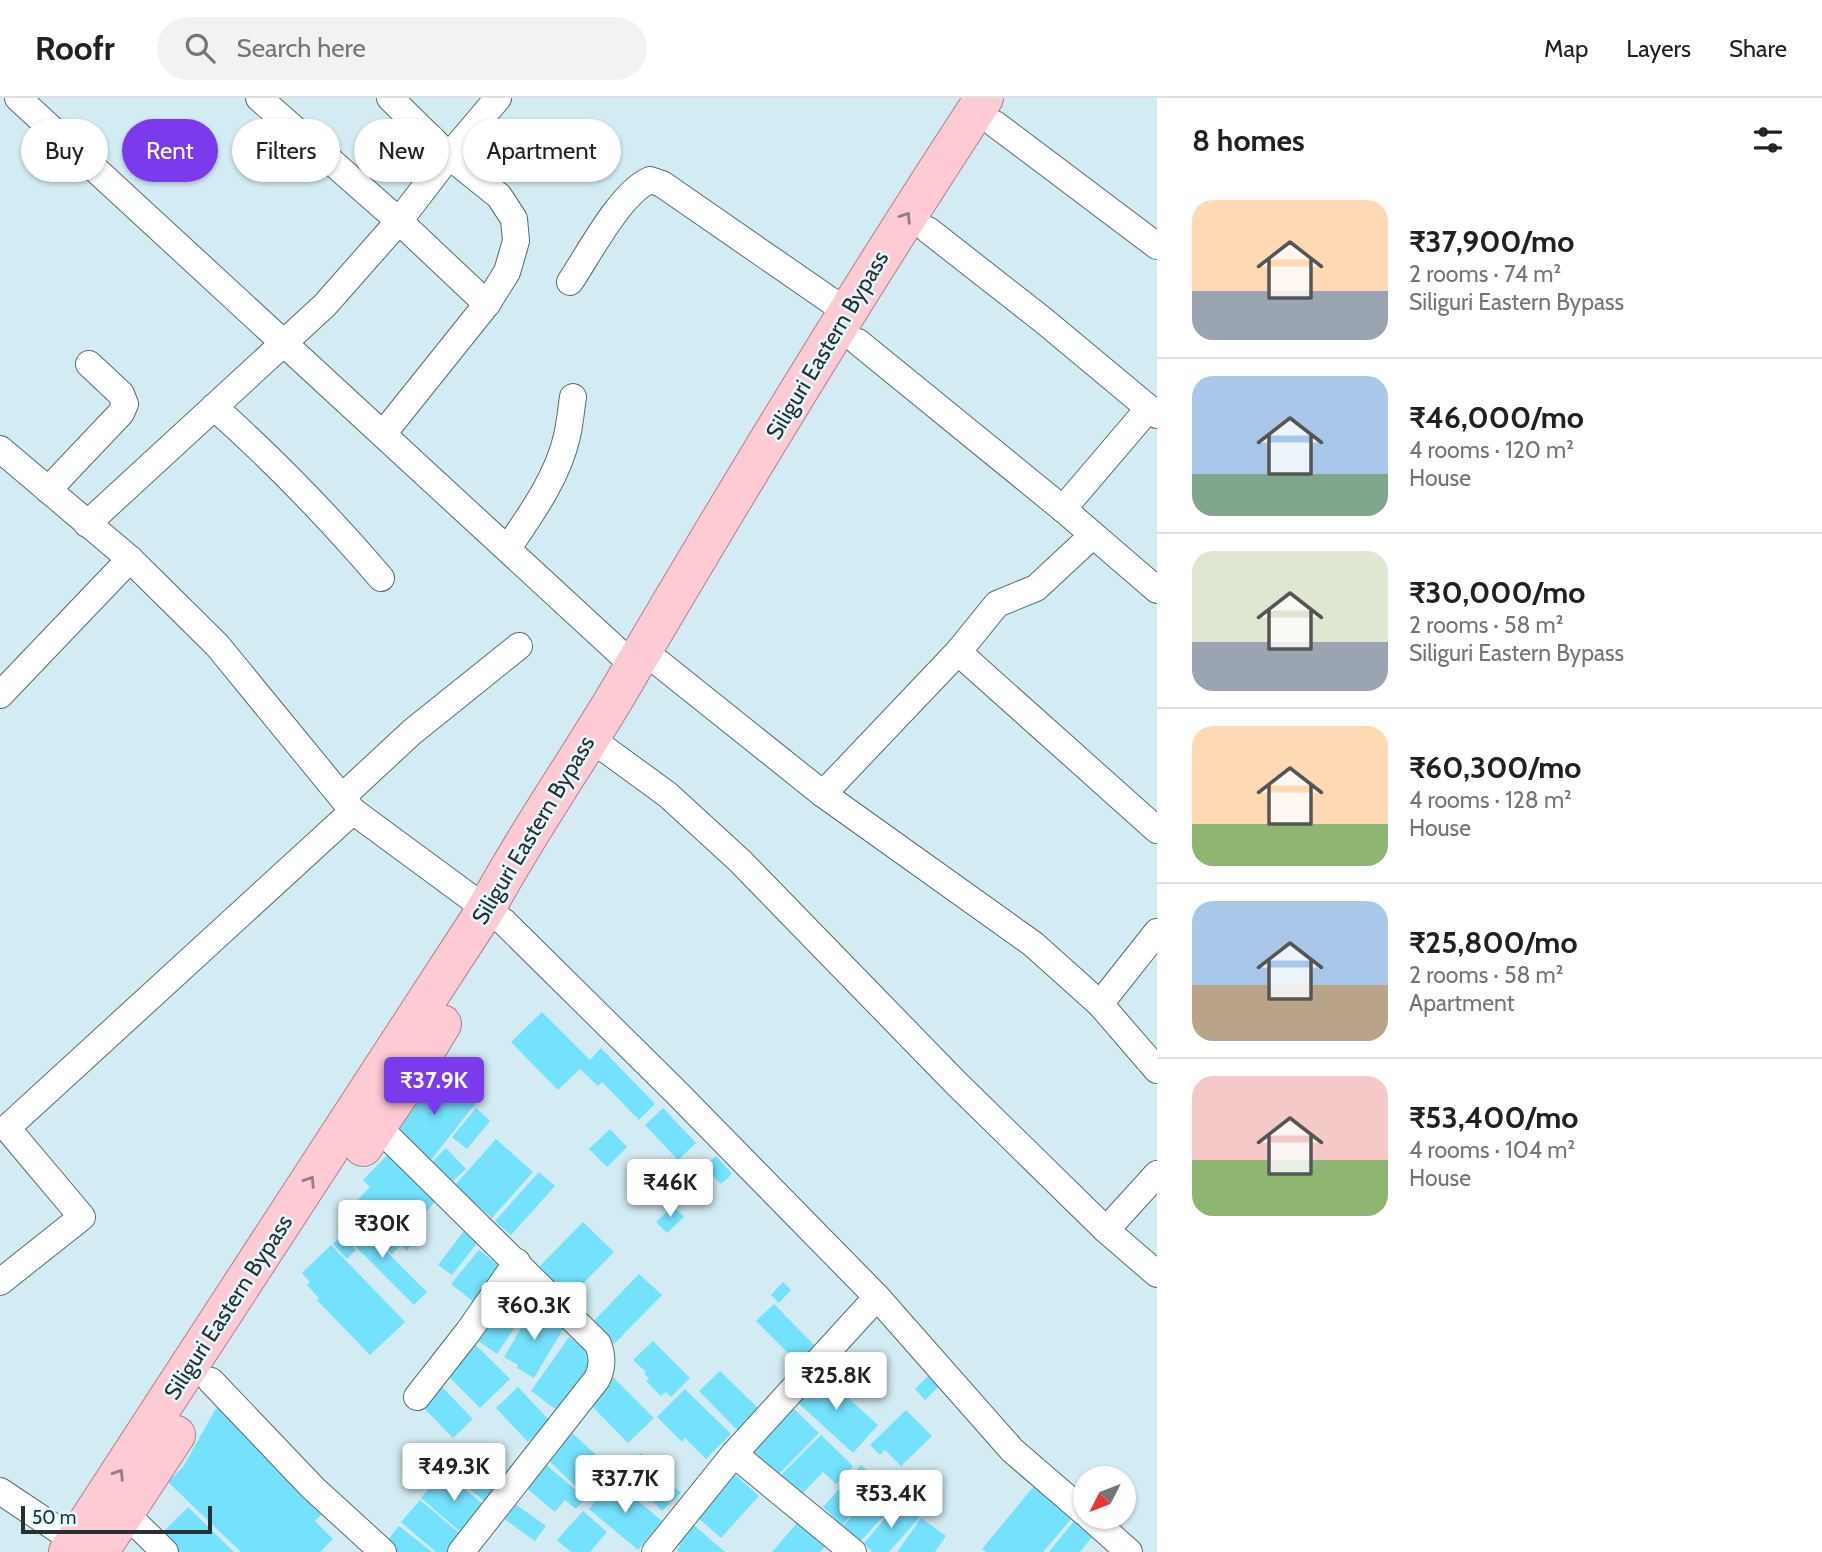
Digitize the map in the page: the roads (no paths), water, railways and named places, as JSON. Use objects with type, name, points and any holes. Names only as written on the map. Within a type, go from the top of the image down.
[{"type":"main road","name":"Siliguri Eastern Bypass","points":[[852,327],[928,230],[997,107]]},
{"type":"main road","name":"Siliguri Eastern Bypass","points":[[81,1548],[126,1514],[404,1087],[495,915],[524,840],[646,664],[852,327],[997,107]]},
{"type":"main road","name":"Siliguri Eastern Bypass","points":[[81,1548],[495,915],[521,886],[605,749],[646,664]]},
{"type":"street","points":[[18,98],[508,548],[646,664],[822,794],[1033,944],[1100,1004],[1157,1070]]},
{"type":"street","points":[[260,98],[487,304]]},
{"type":"street","points":[[390,98],[411,119]]},
{"type":"street","points":[[383,434],[487,304],[507,272],[516,242],[514,219],[499,195],[449,156],[498,98]]},
{"type":"street","points":[[997,107],[1157,246]]},
{"type":"street","points":[[570,282],[624,202],[638,186],[650,180],[662,184],[852,327],[1157,590]]},
{"type":"street","points":[[88,524],[325,305],[399,222],[429,182]]},
{"type":"street","points":[[928,230],[1153,412],[1063,509]]},
{"type":"street","points":[[48,490],[121,414],[125,404],[121,394],[89,364]]},
{"type":"street","points":[[508,548],[552,477],[567,437],[573,397]]},
{"type":"street","points":[[214,407],[280,466],[328,516],[381,578]]},
{"type":"street","points":[[0,449],[130,559],[217,645],[348,804],[495,915],[677,1092],[877,1297],[1012,1450],[1073,1503]]},
{"type":"street","points":[[822,794],[958,652],[997,604],[1036,588],[1093,535]]},
{"type":"street","points":[[0,695],[130,559]]},
{"type":"street","points":[[0,1282],[82,1217],[7,1128],[348,804],[412,732],[519,646]]},
{"type":"street","points":[[958,652],[1157,830]]},
{"type":"street","points":[[605,749],[668,796],[740,861],[955,1082],[1106,1230],[1157,1273]]},
{"type":"street","points":[[1100,1004],[1157,932]]},
{"type":"street","points":[[377,1126],[598,1344],[601,1353],[601,1371],[597,1379],[461,1552]]},
{"type":"street","points":[[1106,1230],[1157,1174]]},
{"type":"street","points":[[417,1397],[468,1332],[517,1262]]},
{"type":"street","points":[[655,1552],[734,1454],[877,1297]]},
{"type":"street","points":[[211,1381],[313,1488],[383,1552]]},
{"type":"street","points":[[734,1454],[853,1552]]},
{"type":"street","points":[[0,1491],[81,1548]]},
{"type":"street","points":[[126,1514],[165,1552]]},
{"type":"street","points":[[1104,1530],[1129,1552]]}]
